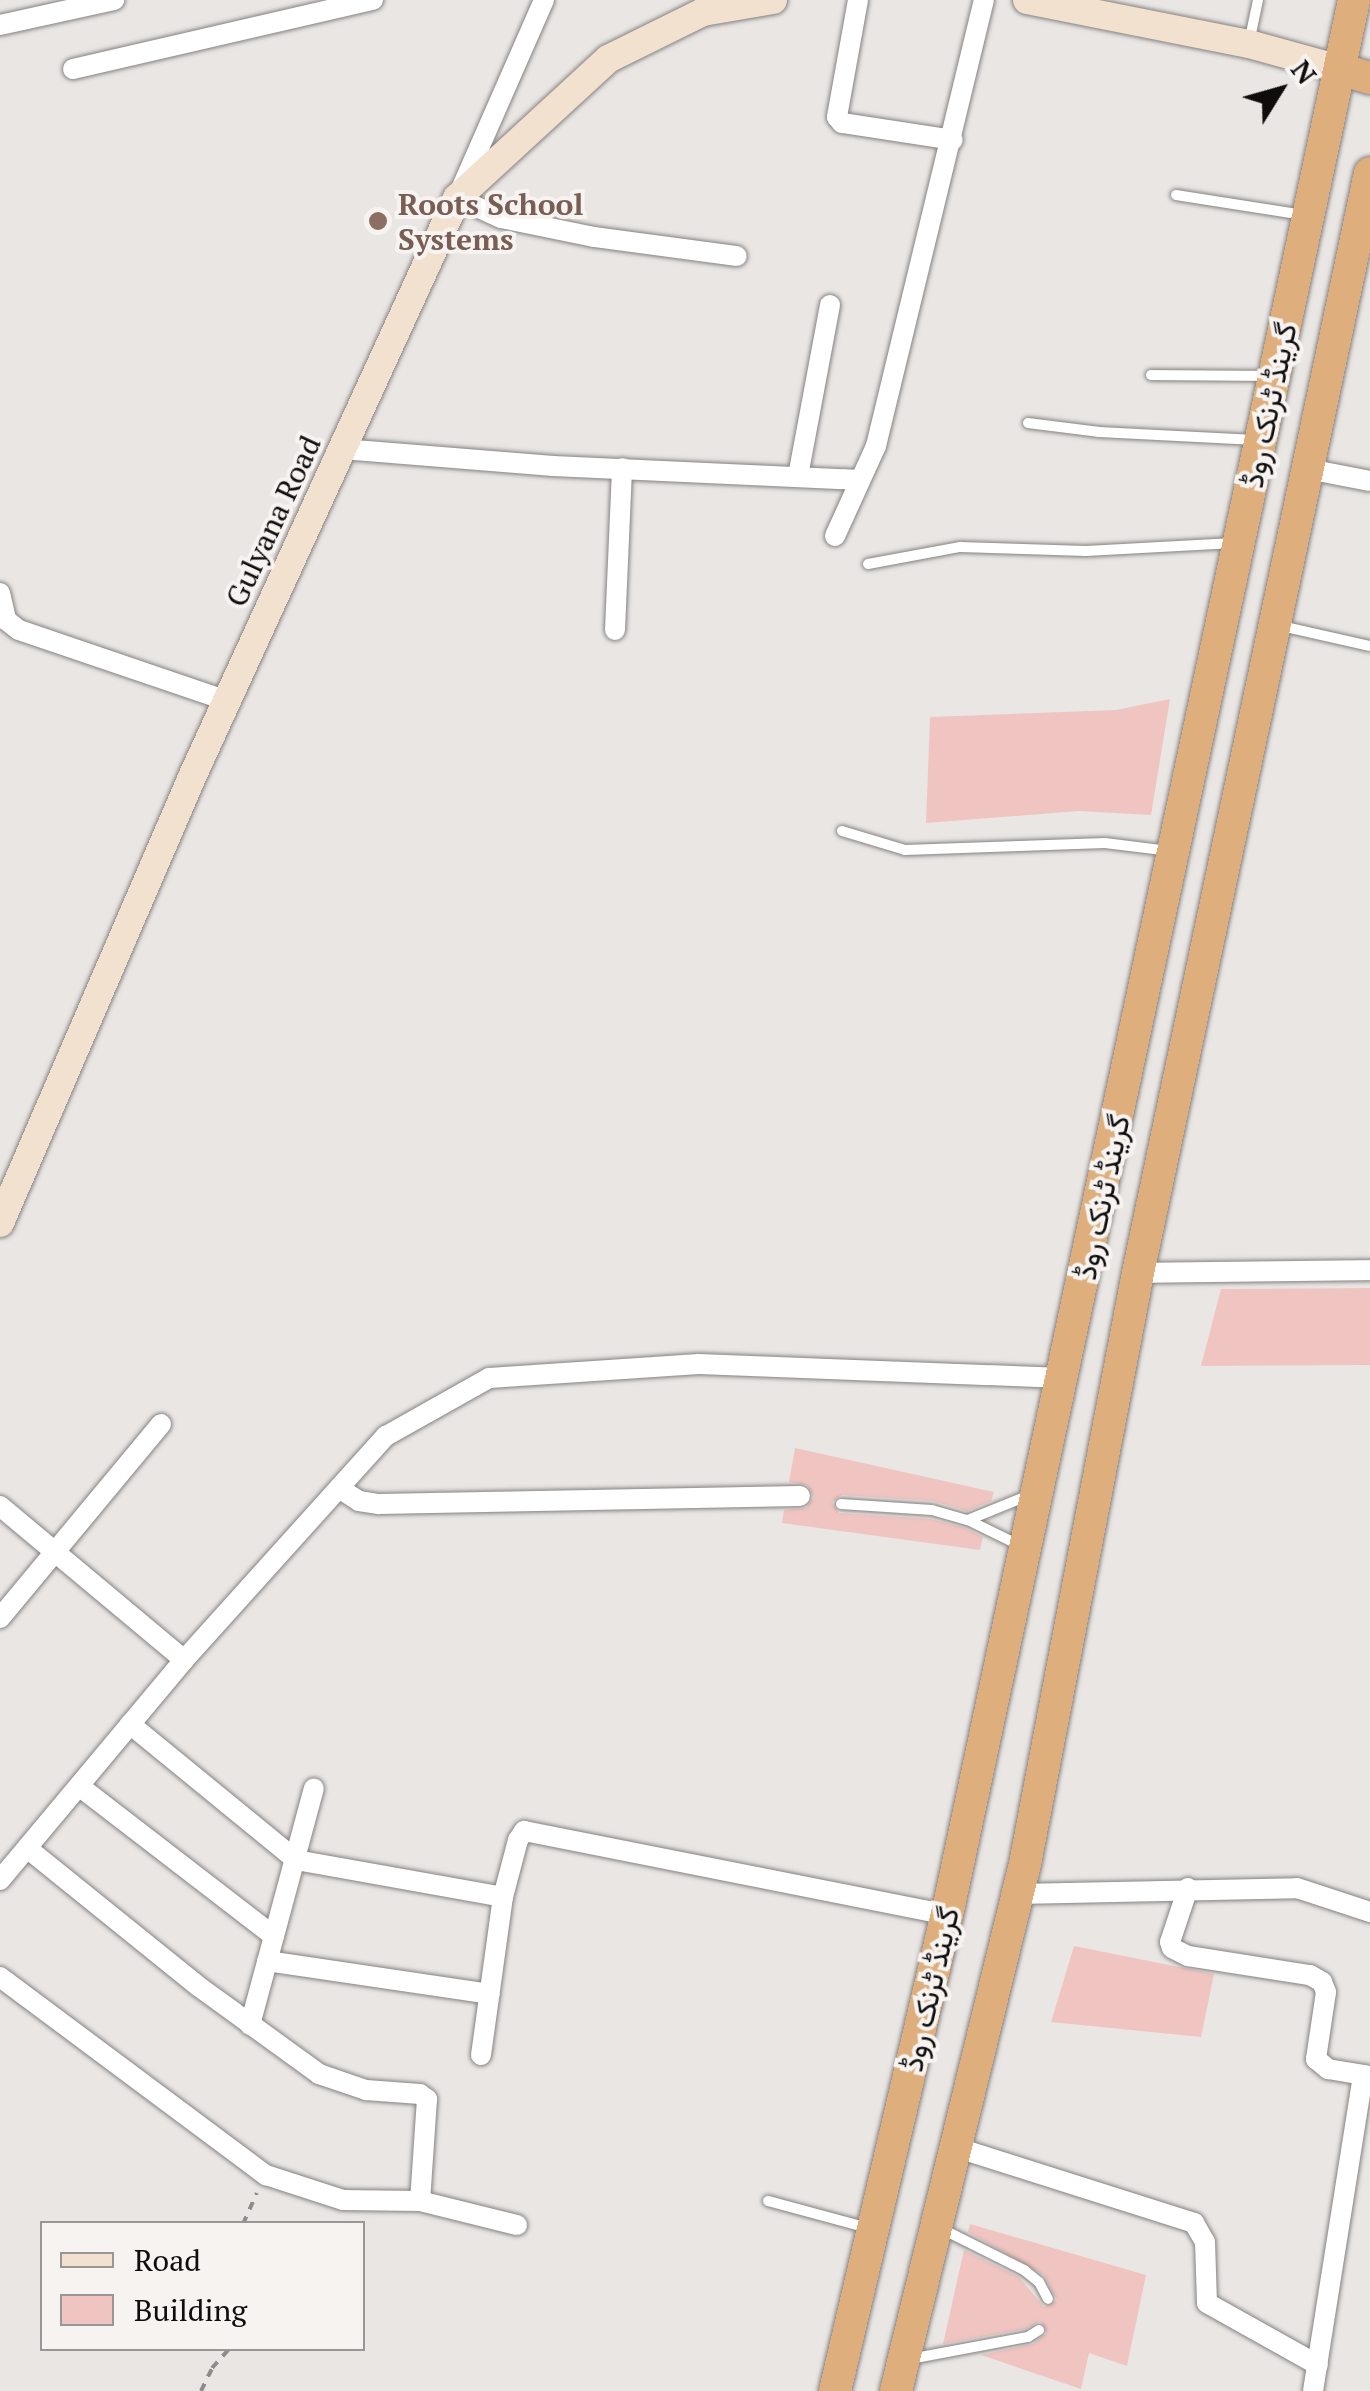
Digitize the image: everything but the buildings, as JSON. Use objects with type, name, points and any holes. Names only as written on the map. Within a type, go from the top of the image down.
[{"type":"highway","name":"گرینڈ ٹرنک روڈ","points":[[834,2391],[947,1916],[1309,216],[1355,73],[1354,0]]},
{"type":"highway","name":"گرینڈ ٹرنک روڈ","points":[[901,2376],[1018,1894],[1138,1273],[1308,468],[1364,234],[1370,173]]},
{"type":"highway","points":[[1088,1264],[1138,1273]]},
{"type":"main road","name":"Gulyana Road","points":[[0,1224],[227,701],[457,198],[608,58],[702,12],[773,0]]},
{"type":"main road","points":[[1027,0],[1249,44],[1355,73]]},
{"type":"street","points":[[0,25],[114,0]]},
{"type":"street","points":[[72,69],[373,0]]},
{"type":"street","points":[[544,0],[457,198],[501,218],[538,226],[737,256]]},
{"type":"street","points":[[858,0],[837,117],[842,123],[953,140]]},
{"type":"street","points":[[835,536],[876,446],[984,0]]},
{"type":"street","points":[[798,476],[830,305]]},
{"type":"street","points":[[342,449],[860,480]]},
{"type":"street","points":[[614,630],[622,468]]},
{"type":"street","points":[[1308,468],[1370,481]]},
{"type":"street","points":[[0,592],[6,620],[19,630],[227,701]]},
{"type":"street","points":[[1138,1273],[1370,1270]]},
{"type":"street","points":[[0,1880],[184,1660],[386,1436],[488,1378],[699,1364],[1064,1378]]},
{"type":"street","points":[[0,1618],[160,1424]]},
{"type":"street","points":[[339,1488],[360,1500],[379,1504],[800,1496]]},
{"type":"street","points":[[0,1506],[184,1660]]},
{"type":"street","points":[[130,1724],[296,1860],[503,1897]]},
{"type":"street","points":[[79,1786],[274,1936]]},
{"type":"street","points":[[250,2026],[314,1788]]},
{"type":"street","points":[[481,2055],[503,1897],[524,1831],[947,1916]]},
{"type":"street","points":[[26,1848],[250,2026],[320,2074],[366,2090],[420,2094],[428,2099],[420,2201]]},
{"type":"street","points":[[1188,1888],[1170,1942],[1172,1948],[1188,1956],[1310,1976],[1322,1982],[1326,1992],[1316,2059],[1328,2069],[1367,2076],[1314,2391]]},
{"type":"street","points":[[1018,1894],[1297,1888],[1370,1912]]},
{"type":"street","points":[[267,1962],[490,1994]]},
{"type":"street","points":[[0,1977],[266,2175],[342,2200],[420,2201],[518,2225]]},
{"type":"street","points":[[958,2148],[1194,2223],[1205,2242],[1207,2302],[1318,2365]]},
{"type":"lane","points":[[1249,44],[1258,0]]},
{"type":"lane","points":[[1176,195],[1309,216]]},
{"type":"lane","points":[[1151,375],[1275,376]]},
{"type":"lane","points":[[1028,423],[1099,432],[1262,440]]},
{"type":"lane","points":[[868,564],[960,547],[1086,551],[1240,543]]},
{"type":"lane","points":[[1275,624],[1370,646]]},
{"type":"lane","points":[[842,831],[905,850],[1105,842],[1175,851]]},
{"type":"lane","points":[[968,1520],[1039,1490]]},
{"type":"lane","points":[[841,1504],[932,1510],[968,1520],[1026,1548]]},
{"type":"lane","points":[[768,2201],[874,2230]]},
{"type":"lane","points":[[939,2228],[1024,2270],[1039,2282],[1048,2299]]},
{"type":"lane","points":[[901,2376],[1028,2337],[1039,2330]]},
{"type":"path","points":[[243,2221],[266,2175]]},
{"type":"path","points":[[201,2391],[212,2368],[227,2351]]},
{"type":"place","name":"Roots School Systems","points":[[378,221]]}]
